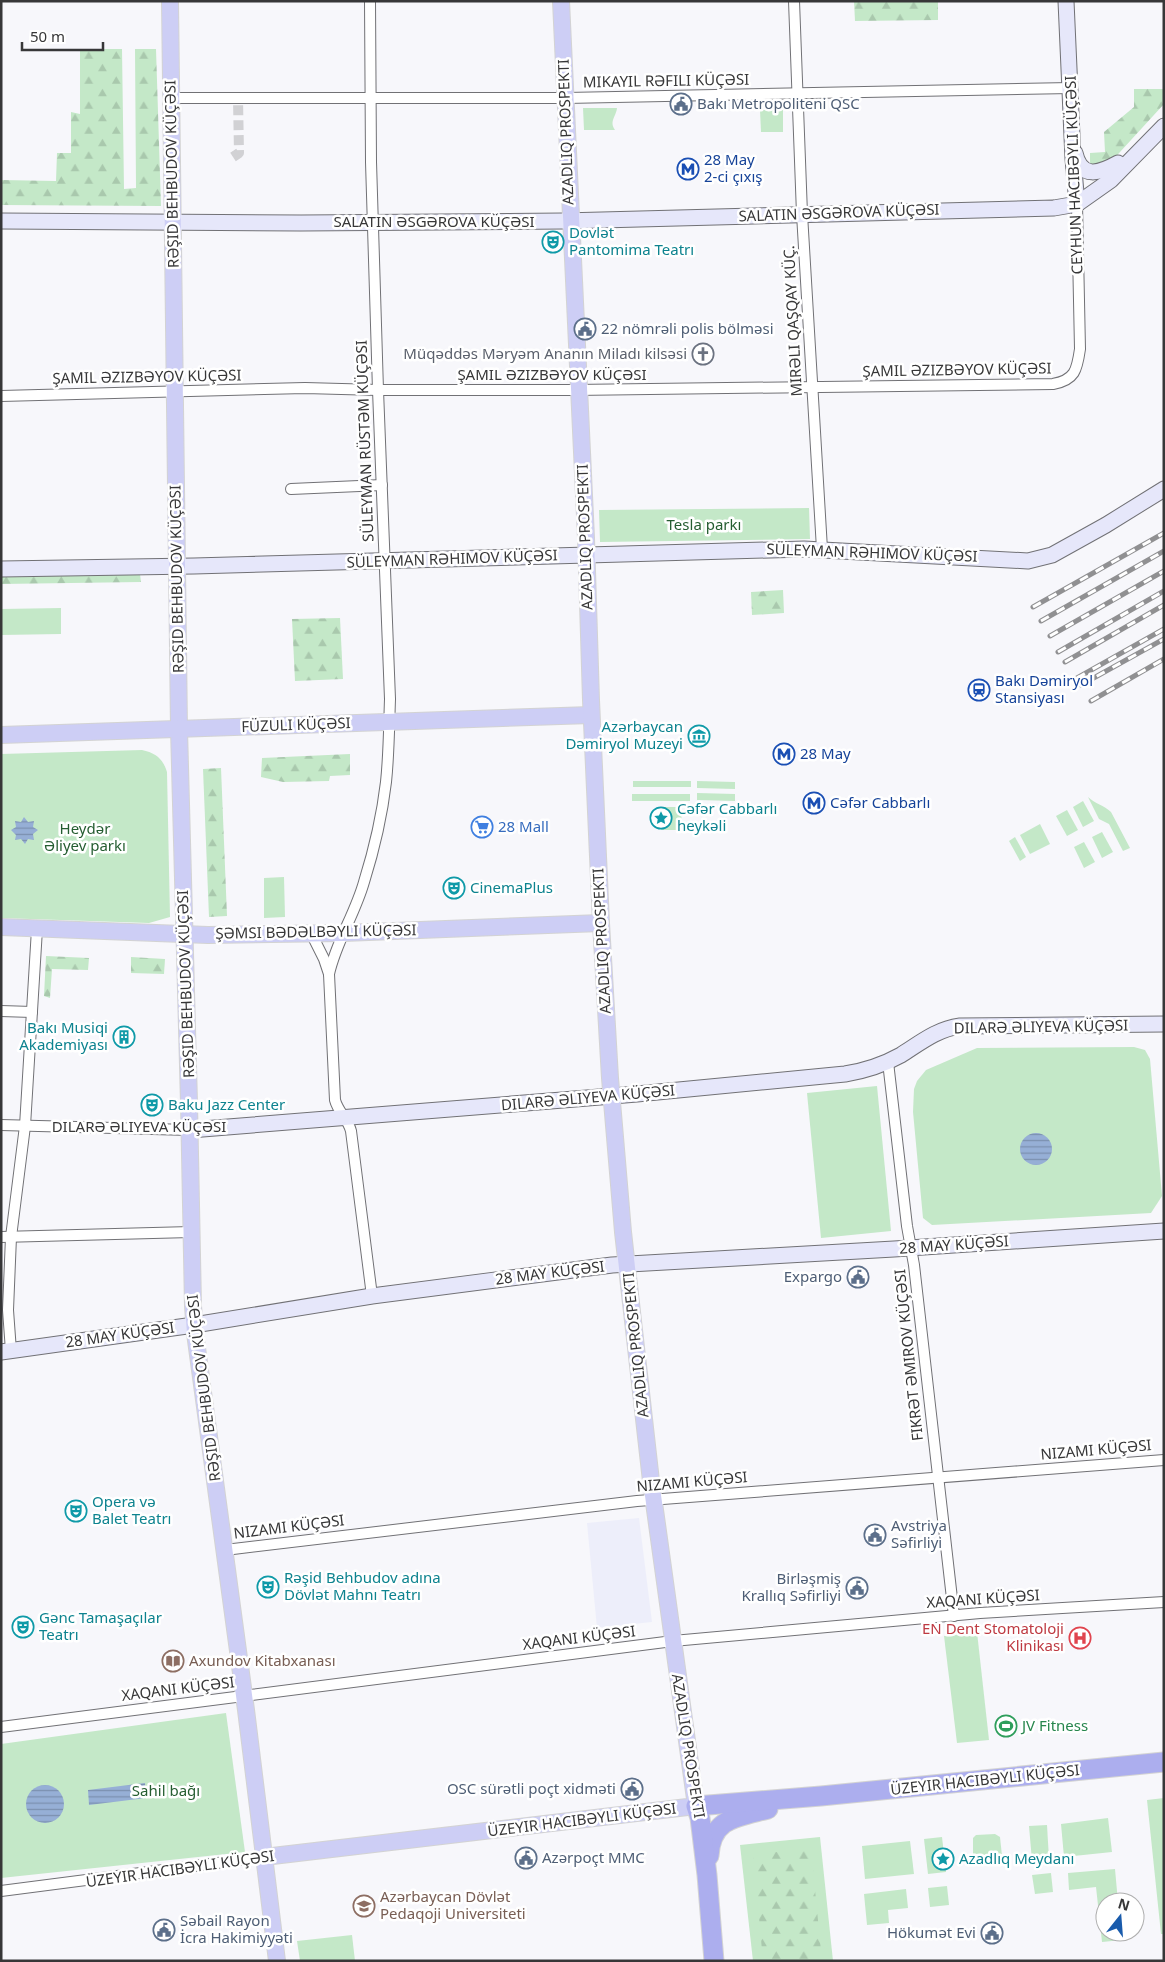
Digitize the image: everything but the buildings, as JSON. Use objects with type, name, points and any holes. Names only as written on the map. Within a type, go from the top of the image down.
[{"type":"highway","points":[[714,1961],[707,1875],[700,1818],[696,1806],[821,1796],[1164,1762]]},
{"type":"highway","points":[[725,1961],[707,1875],[710,1842],[717,1830],[730,1819],[821,1796]]},
{"type":"main road","name":"RƏŞID BEHBUDOV KÜÇƏSI","points":[[170,1],[179,729],[194,1325],[225,1550],[277,1961]]},
{"type":"main road","points":[[264,1858],[696,1806],[653,1500],[623,1232],[612,1096],[600,923],[591,715],[587,554],[561,1]]},
{"type":"main road","points":[[1066,1],[1077,204]]},
{"type":"main road","points":[[1077,204],[1164,116]]},
{"type":"main road","points":[[1,221],[372,223],[570,221],[1054,208],[1077,204],[1111,180],[1164,126]]},
{"type":"main road","points":[[1073,142],[1080,167],[1087,170],[1104,171],[1118,163]]},
{"type":"main road","name":"SÜLEYMAN RƏHIMOV KÜÇƏSI","points":[[1,569],[822,549],[1028,561],[1052,555],[1106,525],[1164,489]]},
{"type":"main road","name":"FÜZULI KÜÇƏSI","points":[[1,736],[591,715]]},
{"type":"main road","name":"ŞƏMSI BƏDƏLBƏYLI KÜÇƏSI","points":[[1,927],[185,935],[343,933],[600,923]]},
{"type":"main road","name":"DILARƏ ƏLIYEVA KÜÇƏSI","points":[[190,1130],[612,1096],[845,1074],[859,1072],[888,1062],[936,1033],[960,1026],[1164,1024]]},
{"type":"main road","name":"28 MAY KÜÇƏSI","points":[[6,1351],[194,1325],[372,1296],[627,1264],[1164,1231]]},
{"type":"street","name":"SÜLEYMAN RÜSTƏM KÜÇƏSI","points":[[329,974],[343,933],[364,883],[382,810],[390,722],[372,223],[370,1]]},
{"type":"street","name":"MIRƏLI QAŞQAY KÜÇ.","points":[[794,1],[802,214],[822,549]]},
{"type":"street","points":[[172,98],[566,98],[1071,88]]},
{"type":"street","name":"ŞAMIL ƏZIZBƏYOV KÜÇƏSI","points":[[1,396],[305,388],[579,390],[1053,384],[1063,382],[1075,372],[1078,366],[1080,349],[1077,204]]},
{"type":"street","points":[[291,489],[382,485]]},
{"type":"street","points":[[6,1351],[8,1300],[6,1237],[25,1126],[37,929]]},
{"type":"street","points":[[311,933],[321,950],[329,974],[334,1100],[351,1131],[372,1296]]},
{"type":"street","points":[[1,1011],[32,1012]]},
{"type":"street","name":"FIKRƏT ƏMIROV KÜÇƏSI","points":[[888,1062],[910,1248],[914,1265],[954,1616]]},
{"type":"street","name":"DILARƏ ƏLIYEVA KÜÇƏSI","points":[[1,1125],[190,1130]]},
{"type":"street","points":[[6,1237],[191,1232]]},
{"type":"street","name":"NIZAMI KÜÇƏSI","points":[[225,1550],[653,1500],[1164,1460]]},
{"type":"street","name":"XAQANI KÜÇƏSI","points":[[1,1728],[672,1641],[954,1616],[1164,1602]]},
{"type":"street","points":[[1,1891],[264,1858]]},
{"type":"shaded area","points":[[639,1518],[652,1622],[597,1628],[587,1523]]},
{"type":"green space","points":[[854,1],[938,1],[938,20],[855,21]]},
{"type":"green space","points":[[80,49],[122,49],[124,189],[136,188],[135,49],[156,49],[161,206],[1,205],[1,180],[56,181],[57,153],[71,153],[71,112],[80,114]]},
{"type":"green space","points":[[1134,89],[1164,89],[1164,104],[1109,164],[1099,166],[1090,164],[1090,153],[1105,152],[1104,132],[1134,107]]},
{"type":"green space","points":[[583,108],[617,108],[613,121],[615,130],[584,130]]},
{"type":"green space","points":[[783,109],[783,132],[761,132],[760,110]]},
{"type":"green space","name":"Tesla parkı","points":[[809,508],[810,539],[600,542],[599,510]]},
{"type":"green space","points":[[140,574],[141,582],[1,584],[1,576]]},
{"type":"green space","points":[[783,590],[784,613],[752,615],[751,592]]},
{"type":"green space","points":[[61,608],[61,634],[1,635],[1,609]]},
{"type":"green space","points":[[340,618],[343,679],[295,681],[292,619]]},
{"type":"green space","name":"Heydər Əliyev parkı","points":[[142,750],[158,757],[167,772],[170,917],[149,923],[1,918],[1,754]]},
{"type":"green space","points":[[350,754],[350,775],[330,776],[329,781],[283,782],[261,777],[262,758]]},
{"type":"green space","points":[[221,768],[227,916],[209,917],[203,769]]},
{"type":"green space","points":[[633,781],[691,781],[691,787],[633,787]]},
{"type":"green space","points":[[697,781],[735,782],[735,789],[697,788]]},
{"type":"green space","points":[[697,793],[735,794],[735,801],[697,800]]},
{"type":"green space","points":[[632,794],[690,794],[690,801],[632,801]]},
{"type":"green space","points":[[1088,797],[1111,812],[1130,848],[1123,851],[1109,824],[1099,819]]},
{"type":"green space","points":[[1083,801],[1094,821],[1083,827],[1073,807]]},
{"type":"green space","points":[[661,807],[681,807],[682,830],[661,830],[661,824],[666,824],[666,814],[661,814]]},
{"type":"green space","points":[[1067,810],[1078,830],[1067,836],[1056,816]]},
{"type":"green space","points":[[1040,824],[1050,844],[1030,854],[1020,835]]},
{"type":"green space","points":[[1102,832],[1113,852],[1102,858],[1092,837]]},
{"type":"green space","points":[[1015,837],[1026,857],[1020,861],[1009,841]]},
{"type":"green space","points":[[1084,842],[1095,862],[1084,868],[1074,847]]},
{"type":"green space","points":[[284,877],[285,917],[264,918],[264,878]]},
{"type":"green space","points":[[46,956],[89,958],[88,970],[52,969],[50,998],[44,996]]},
{"type":"green space","points":[[131,957],[165,959],[164,974],[131,973]]},
{"type":"green space","points":[[1134,1047],[1145,1050],[1150,1059],[1162,1196],[1151,1213],[932,1225],[923,1218],[913,1112],[914,1089],[917,1081],[926,1070],[977,1048]]},
{"type":"green space","points":[[877,1086],[891,1231],[821,1238],[807,1093]]},
{"type":"green space","points":[[977,1632],[989,1740],[957,1743],[944,1636]]},
{"type":"green space","name":"Sahil bağı","points":[[226,1713],[245,1852],[1,1878],[1,1744]]},
{"type":"green space","points":[[1164,1798],[1164,1934],[1161,1934],[1147,1800]]},
{"type":"green space","points":[[1108,1818],[1112,1852],[1064,1857],[1061,1824]]},
{"type":"green space","points":[[1047,1825],[1049,1859],[1032,1861],[1029,1826]]},
{"type":"green space","points":[[995,1834],[1000,1837],[1001,1860],[976,1862],[973,1858],[973,1838],[976,1835]]},
{"type":"green space","points":[[820,1837],[833,1961],[753,1961],[740,1845]]},
{"type":"green space","points":[[942,1837],[946,1872],[928,1874],[924,1839]]},
{"type":"green space","points":[[910,1841],[914,1874],[865,1879],[862,1846]]},
{"type":"green space","points":[[811,1849],[822,1961],[763,1961],[753,1854]]},
{"type":"green space","points":[[1115,1869],[1117,1892],[1097,1892],[1096,1887],[1069,1890],[1068,1873]]},
{"type":"green space","points":[[1051,1873],[1053,1892],[1035,1894],[1032,1875]]},
{"type":"green space","points":[[947,1886],[949,1905],[930,1907],[928,1888]]},
{"type":"green space","points":[[906,1889],[908,1908],[888,1910],[889,1923],[867,1925],[864,1894]]},
{"type":"green space","points":[[352,1935],[355,1961],[300,1961],[297,1941]]},
{"type":"water","points":[[24,817],[28,822],[34,821],[33,827],[38,830],[33,834],[34,840],[28,839],[25,844],[21,839],[15,840],[16,835],[11,830],[16,827],[15,821],[21,822]]},
{"type":"water","points":[[1036,1133],[1042,1134],[1047,1138],[1051,1143],[1051,1155],[1047,1160],[1042,1164],[1036,1165],[1030,1164],[1025,1160],[1021,1155],[1020,1149],[1021,1143],[1025,1138],[1030,1134]]},
{"type":"water","points":[[145,1783],[146,1798],[89,1805],[88,1790]]},
{"type":"water","points":[[45,1785],[58,1791],[64,1804],[58,1817],[45,1823],[32,1817],[26,1804],[32,1791]]},
{"type":"tunnel","points":[[233,157],[239,153],[238,98]]},
{"type":"railway","points":[[1033,607],[1164,533]]},
{"type":"railway","points":[[1041,621],[1164,551]]},
{"type":"railway","points":[[1050,636],[1164,571]]},
{"type":"railway","points":[[1058,652],[1164,591]]},
{"type":"railway","points":[[1065,662],[1164,605]]},
{"type":"railway","points":[[1077,678],[1164,629]]},
{"type":"railway","points":[[1081,685],[1164,639]]},
{"type":"railway","points":[[1091,701],[1164,659]]},
{"type":"place","name":"Bakı Metropoliteni QSC","points":[[681,104]]},
{"type":"place","name":"28 May 2-ci çıxış","points":[[688,169]]},
{"type":"place","name":"Dovlət Pantomima Teatrı","points":[[553,242]]},
{"type":"place","name":"22 nömrəli polis bölməsi","points":[[585,329]]},
{"type":"place","name":"Müqəddəs Məryəm Ananın Miladı kilsəsi","points":[[703,354]]},
{"type":"place","name":"Bakı Dəmiryol Stansiyası","points":[[979,690]]},
{"type":"place","name":"Azərbaycan Dəmiryol Muzeyi","points":[[699,736]]},
{"type":"place","name":"28 May","points":[[784,754]]},
{"type":"place","name":"Cəfər Cabbarlı","points":[[814,803]]},
{"type":"place","name":"Cəfər Cabbarlı heykəli","points":[[661,818]]},
{"type":"place","name":"28 Mall","points":[[482,827]]},
{"type":"place","name":"CinemaPlus","points":[[454,888]]},
{"type":"place","name":"Bakı Musiqi Akademiyası","points":[[124,1037]]},
{"type":"place","name":"Baku Jazz Center","points":[[152,1105]]},
{"type":"place","name":"Expargo","points":[[858,1277]]},
{"type":"place","name":"Opera və Balet Teatrı","points":[[76,1511]]},
{"type":"place","name":"Avstriya Səfirliyi","points":[[875,1535]]},
{"type":"place","name":"Rəşid Behbudov adına Dövlət Mahnı Teatrı","points":[[268,1587]]},
{"type":"place","name":"Birləşmiş Krallıq Səfirliyi","points":[[857,1588]]},
{"type":"place","name":"Gənc Tamaşaçılar Teatrı","points":[[23,1627]]},
{"type":"place","name":"EN Dent Stomatoloji Klinikası","points":[[1080,1638]]},
{"type":"place","name":"Axundov Kitabxanası","points":[[173,1661]]},
{"type":"place","name":"JV Fitness","points":[[1006,1726]]},
{"type":"place","name":"OSC sürətli poçt xidməti","points":[[632,1789]]},
{"type":"place","name":"Azərpoçt MMC","points":[[526,1858]]},
{"type":"place","name":"Azadlıq Meydanı","points":[[943,1859]]},
{"type":"place","name":"Azərbaycan Dövlət Pedaqoji Universiteti","points":[[364,1906]]},
{"type":"place","name":"Səbail Rayon İcra Hakimiyyəti","points":[[164,1930]]},
{"type":"place","name":"Hökumət Evi","points":[[992,1933]]}]
